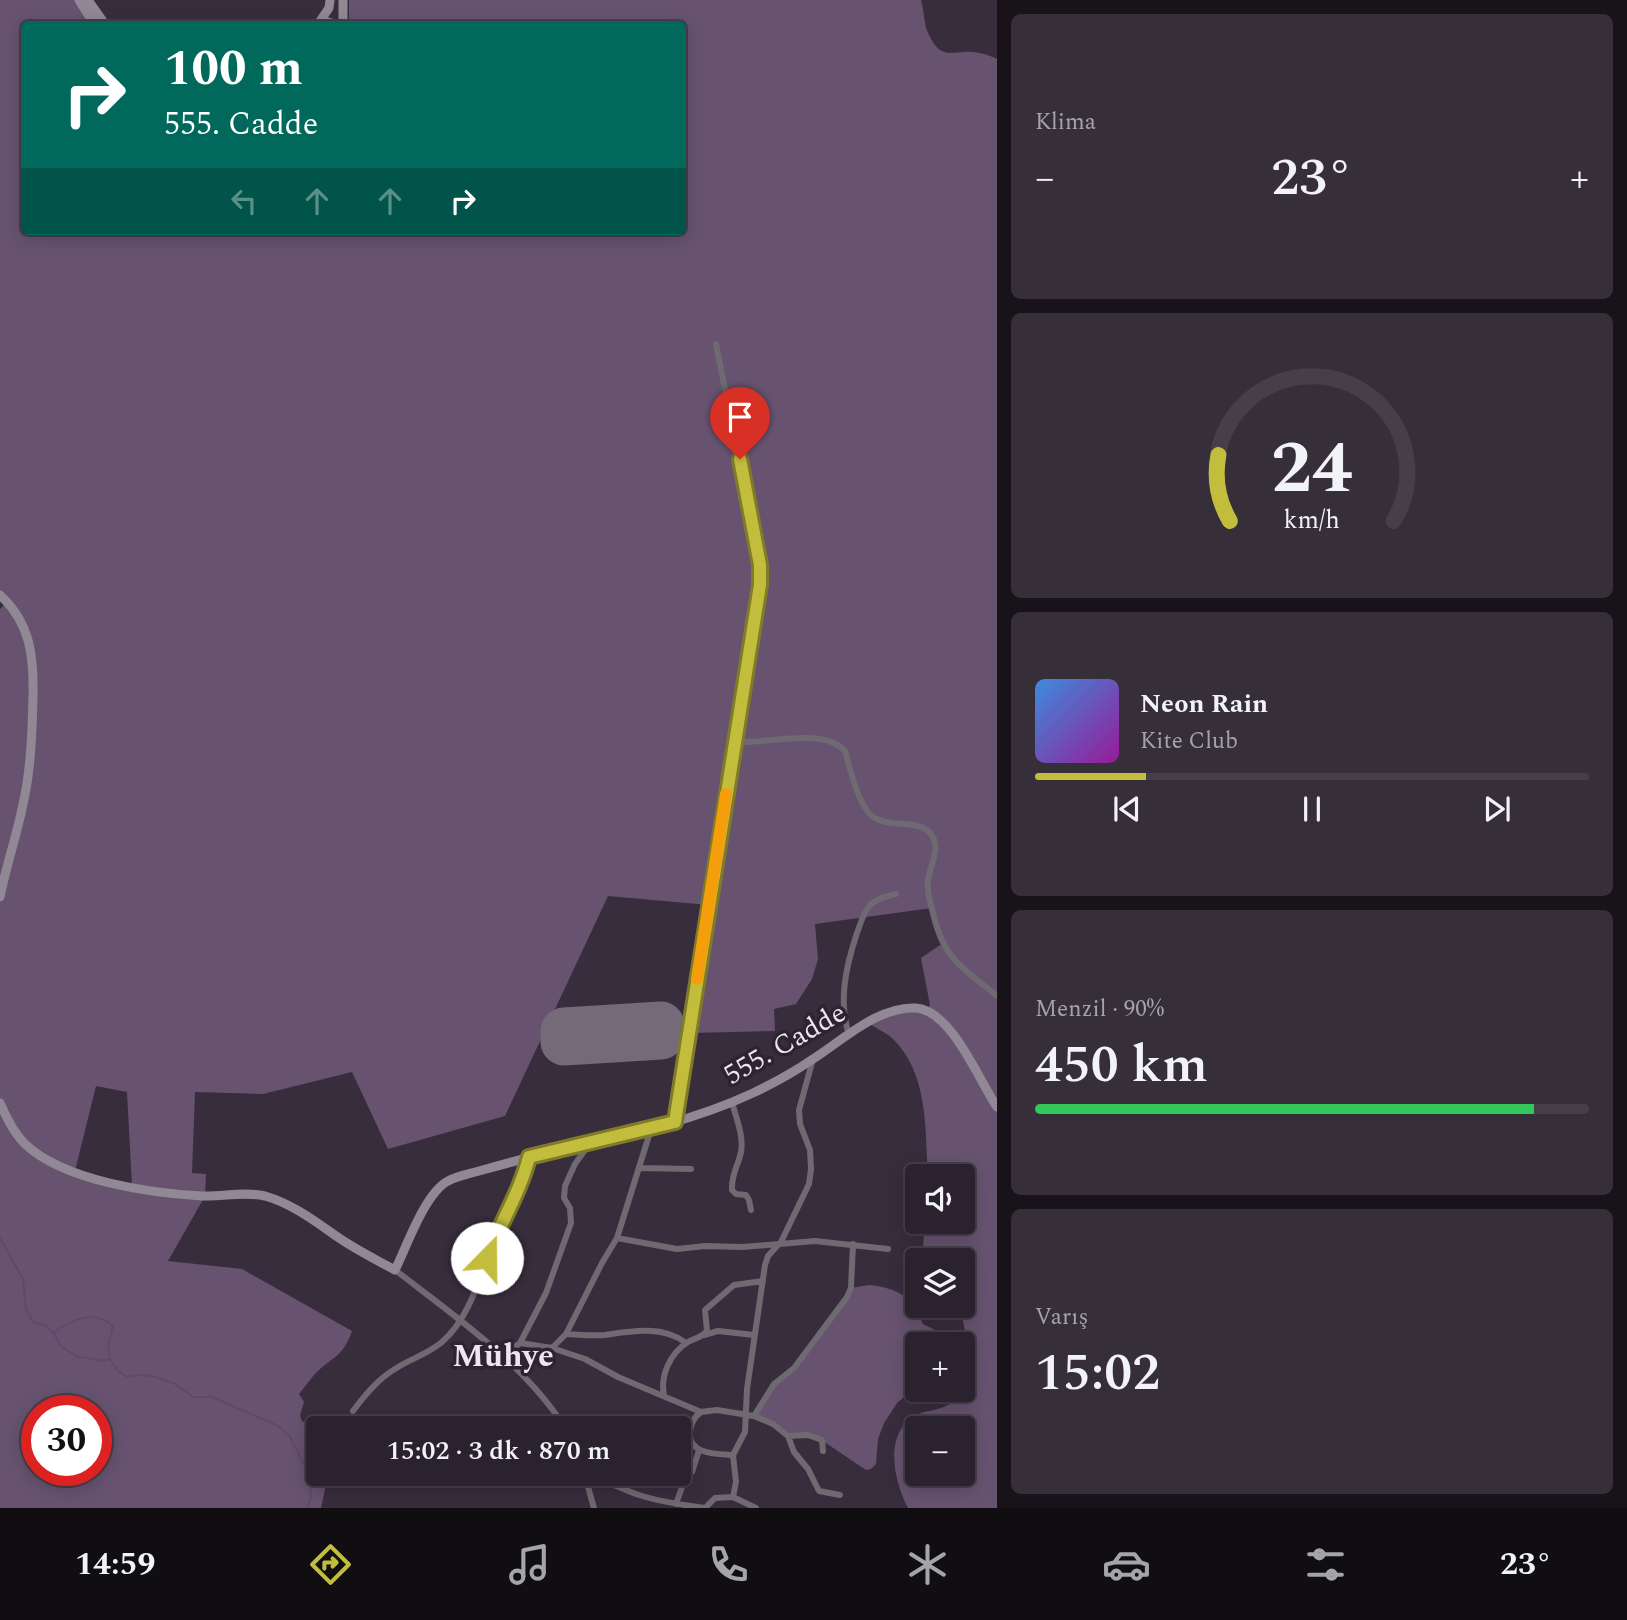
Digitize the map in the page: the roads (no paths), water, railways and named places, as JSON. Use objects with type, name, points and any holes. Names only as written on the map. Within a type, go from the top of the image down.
[{"type":"street","points":[[79,0],[92,21]]},
{"type":"street","points":[[88,0],[102,21]]},
{"type":"street","points":[[320,21],[329,8],[330,0]]},
{"type":"street","points":[[343,0],[343,21]]},
{"type":"street","points":[[675,1122],[760,585],[760,565],[716,344]]},
{"type":"street","points":[[0,595],[15,609],[26,631],[34,681],[28,780],[0,897]]},
{"type":"street","points":[[734,742],[786,737],[826,740],[841,746],[862,803],[869,814],[878,820],[927,830],[933,836],[935,853],[928,880],[928,892],[943,943],[953,960],[964,971],[997,996]]},
{"type":"street","points":[[849,1035],[844,1002],[846,975],[863,915],[869,906],[882,897],[896,894]]},
{"type":"street","name":"555. Cadde","points":[[395,1270],[437,1188],[450,1180],[529,1157],[650,1129],[732,1102],[786,1076],[868,1023],[895,1011],[915,1008],[927,1010],[940,1018],[951,1030],[997,1107]]},
{"type":"street","points":[[750,1416],[747,1389],[768,1256],[781,1242],[809,1184],[810,1150],[800,1124],[799,1110],[813,1059]]},
{"type":"street","points":[[732,1102],[742,1142],[741,1155],[731,1181],[732,1190],[736,1194],[746,1195],[750,1200],[751,1210]]},
{"type":"street","points":[[0,1103],[25,1144],[60,1165],[108,1182],[170,1194],[244,1194],[266,1197],[298,1210],[395,1270],[460,1321],[503,1356],[556,1416]]},
{"type":"street","points":[[552,1348],[566,1334],[580,1311],[617,1238],[650,1129]]},
{"type":"street","points":[[503,1356],[520,1343],[546,1293],[571,1223],[570,1208],[564,1198],[565,1186],[590,1143]]},
{"type":"street","points":[[353,1411],[380,1380],[443,1342],[460,1321],[495,1237],[523,1182],[529,1157]]},
{"type":"street","points":[[640,1168],[691,1169]]},
{"type":"street","points":[[617,1238],[677,1248],[743,1247],[815,1241],[888,1249]]},
{"type":"street","points":[[733,1497],[736,1482],[733,1455],[750,1416],[774,1384],[794,1367],[847,1297],[851,1288],[853,1244]]},
{"type":"street","points":[[704,1335],[707,1326],[703,1312],[711,1303],[734,1285],[762,1281]]},
{"type":"street","points":[[566,1334],[606,1335],[633,1330],[670,1335],[686,1343]]},
{"type":"street","points":[[664,1395],[663,1374],[686,1343],[718,1331],[754,1335]]},
{"type":"street","points":[[520,1343],[552,1348],[585,1359],[618,1377],[701,1412],[718,1410],[773,1424],[788,1436],[819,1492],[840,1495]]},
{"type":"street","points":[[701,1412],[692,1423],[690,1438],[693,1445],[699,1450],[733,1455]]},
{"type":"street","points":[[788,1436],[817,1437],[822,1440],[823,1451]]},
{"type":"street","points":[[676,1504],[686,1476],[692,1472],[699,1450]]},
{"type":"street","points":[[588,1486],[594,1508]]},
{"type":"street","points":[[618,1486],[635,1494],[676,1504],[705,1508],[715,1498],[733,1497],[756,1508]]},
{"type":"waterway","points":[[0,1238],[23,1279],[26,1309],[33,1322],[46,1326],[61,1346],[78,1357],[101,1361],[110,1359],[119,1372],[128,1377],[153,1376],[175,1384],[193,1397],[212,1397],[278,1426],[289,1435],[310,1481],[311,1497],[307,1508]]},
{"type":"waterway","points":[[54,1332],[83,1318],[105,1321],[113,1326],[108,1346],[110,1358]]},
{"type":"district","name":"Mühye","points":[[503,1356]]}]
